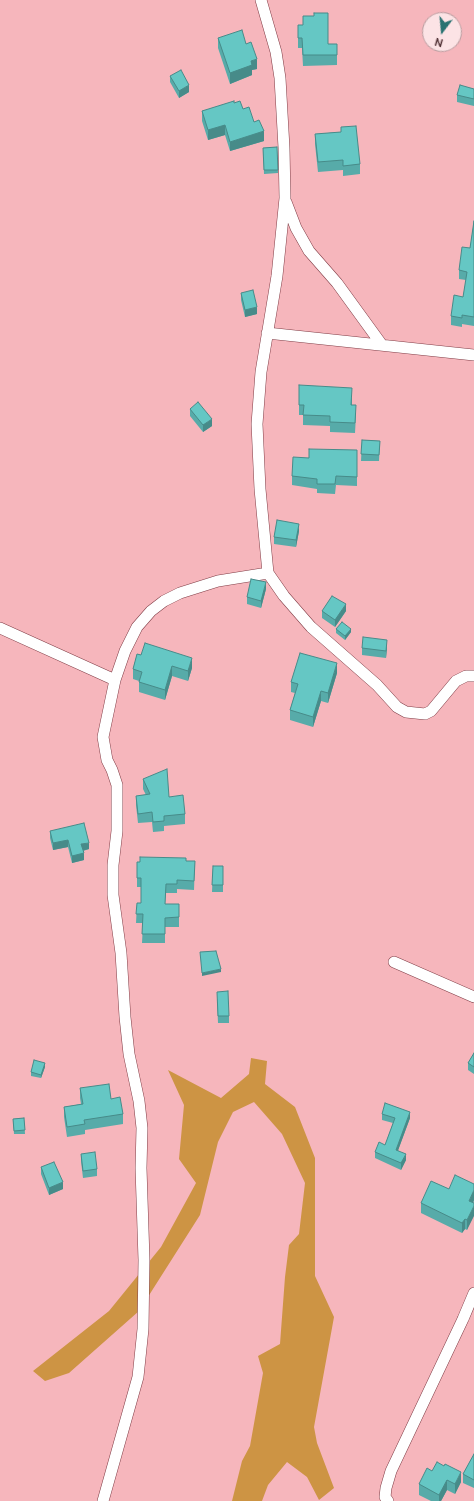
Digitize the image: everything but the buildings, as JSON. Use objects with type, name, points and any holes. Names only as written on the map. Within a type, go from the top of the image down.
[{"type":"street","points":[[261,0],[276,52],[280,78],[285,198],[278,276],[261,372],[257,424],[260,489],[268,573],[284,596],[311,627],[377,685],[397,707],[406,712],[424,714],[431,711],[456,681],[466,676],[474,676]]},
{"type":"street","points":[[285,198],[296,228],[309,251],[336,283],[382,345]]},
{"type":"street","points":[[268,333],[474,355]]},
{"type":"street","points":[[103,1501],[138,1377],[143,1329],[144,1260],[141,1168],[142,1128],[126,1032],[121,953],[113,895],[113,865],[117,831],[116,785],[106,756],[103,737],[115,680],[125,651],[137,627],[151,611],[164,601],[180,593],[218,581],[268,573]]},
{"type":"street","points":[[0,628],[115,680]]},
{"type":"street","points":[[394,962],[474,997]]},
{"type":"street","points":[[388,1501],[385,1497],[391,1470],[474,1293]]},
{"type":"shaded area","points":[[251,1058],[267,1061],[265,1084],[295,1107],[315,1158],[315,1276],[334,1317],[314,1427],[317,1443],[334,1488],[319,1500],[307,1477],[287,1462],[268,1485],[262,1501],[232,1501],[242,1461],[250,1446],[263,1373],[258,1356],[280,1344],[289,1245],[299,1234],[305,1183],[282,1134],[254,1102],[233,1112],[218,1142],[200,1215],[139,1311],[69,1373],[45,1381],[33,1371],[109,1311],[161,1247],[196,1183],[179,1159],[184,1105],[168,1070],[221,1098],[249,1074]]}]
